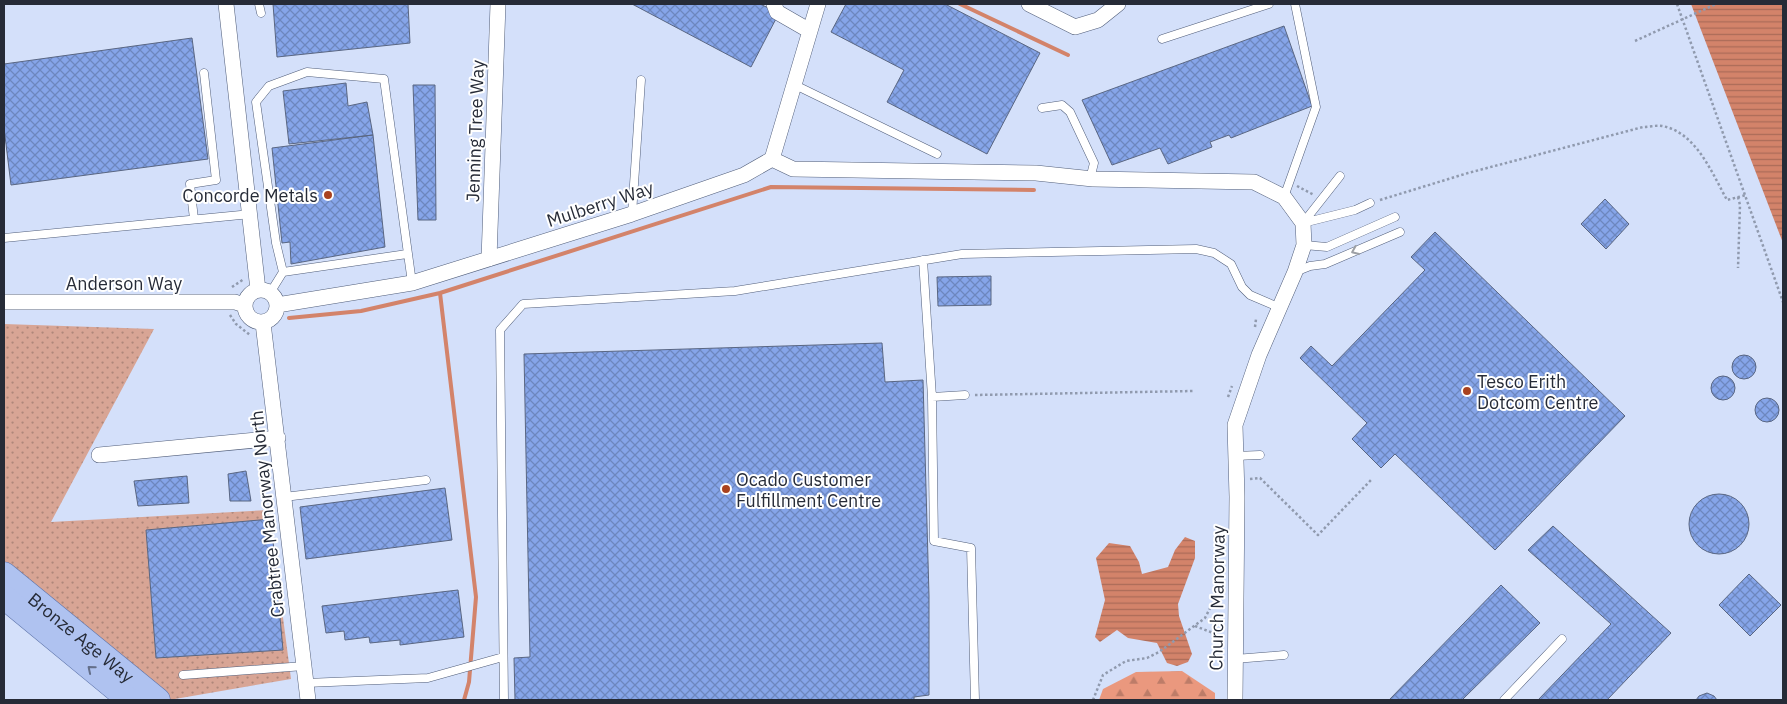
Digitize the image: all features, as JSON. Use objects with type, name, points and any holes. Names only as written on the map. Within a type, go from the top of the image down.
[{"type":"main road","name":"Bronze Age Way","points":[[4,574],[158,700]]},
{"type":"main road","name":"Bronze Age Way","points":[[4,597],[129,700]]},
{"type":"street","points":[[226,4],[251,214],[275,315],[263,323],[252,321],[247,316],[244,305],[249,295],[269,296]]},
{"type":"street","name":"Jenning Tree Way","points":[[489,259],[498,4]]},
{"type":"street","points":[[774,4],[777,12],[810,31]]},
{"type":"street","points":[[818,4],[772,159],[792,169],[1036,173],[1090,179],[1254,182],[1284,197],[1303,223],[1304,245]]},
{"type":"street","points":[[1029,4],[1075,27],[1098,20],[1118,4]]},
{"type":"street","name":"Mulberry Way","points":[[269,296],[412,283],[632,214],[744,176],[772,159]]},
{"type":"street","name":"Church Manorway","points":[[1235,700],[1238,497],[1235,425],[1239,407],[1278,307],[1295,272],[1304,245]]},
{"type":"street","name":"Anderson Way","points":[[4,302],[235,302],[244,305]]},
{"type":"street","name":"Crabtree Manorway North","points":[[263,323],[308,700]]},
{"type":"street","points":[[100,455],[278,438]]},
{"type":"lane","points":[[259,4],[261,13]]},
{"type":"lane","points":[[1162,39],[1269,4]]},
{"type":"lane","points":[[1284,197],[1316,107],[1295,4]]},
{"type":"lane","points":[[269,296],[283,272],[276,243],[256,102],[269,86],[307,72],[384,79],[412,283]]},
{"type":"lane","points":[[194,219],[190,184],[216,180],[204,73]]},
{"type":"lane","points":[[632,214],[641,80]]},
{"type":"lane","points":[[793,84],[937,154]]},
{"type":"lane","points":[[1042,108],[1062,105],[1070,112],[1094,163],[1090,179]]},
{"type":"lane","points":[[1303,223],[1340,176]]},
{"type":"lane","points":[[1303,223],[1355,210],[1370,203]]},
{"type":"lane","points":[[4,238],[251,214]]},
{"type":"lane","points":[[1304,245],[1327,247],[1395,217]]},
{"type":"lane","points":[[1295,272],[1325,264],[1400,232]]},
{"type":"lane","points":[[504,700],[500,330],[523,304],[735,291],[962,254],[1196,249],[1214,253],[1230,264],[1242,287],[1250,295],[1278,307]]},
{"type":"lane","points":[[283,272],[407,254]]},
{"type":"lane","points":[[923,260],[932,397],[934,540],[971,548],[975,700]]},
{"type":"lane","points":[[932,397],[965,396]]},
{"type":"lane","points":[[1235,456],[1260,455]]},
{"type":"lane","points":[[284,497],[426,480]]},
{"type":"lane","points":[[1504,700],[1562,639]]},
{"type":"lane","points":[[1235,659],[1284,655]]},
{"type":"lane","points":[[306,682],[428,678],[503,657]]},
{"type":"lane","points":[[183,675],[304,666]]},
{"type":"path","points":[[1676,4],[1783,302]]},
{"type":"path","points":[[1634,41],[1716,4]]},
{"type":"path","points":[[1370,203],[1468,173],[1643,127],[1662,125],[1678,132],[1693,144],[1707,162],[1727,200],[1746,195]]},
{"type":"path","points":[[1738,197],[1740,205],[1738,268]]},
{"type":"path","points":[[230,288],[244,279],[246,270]]},
{"type":"path","points":[[965,396],[1194,391]]},
{"type":"path","points":[[1236,480],[1260,478],[1318,535],[1372,479]]},
{"type":"path","points":[[1093,700],[1103,676],[1126,661],[1146,658],[1159,652],[1205,618],[1223,584]]},
{"type":"path","points":[[1195,626],[1226,638]]},
{"type":"shaded area","points":[[1691,4],[1783,4],[1783,243]]},
{"type":"shaded area","points":[[4,324],[154,329],[51,522],[269,510],[291,679],[169,700],[4,565]]},
{"type":"shaded area","points":[[1185,537],[1195,541],[1195,558],[1178,604],[1179,616],[1192,654],[1188,662],[1177,666],[1167,663],[1157,643],[1128,638],[1117,630],[1100,642],[1095,637],[1105,600],[1096,558],[1109,543],[1130,546],[1139,562],[1142,574],[1168,567],[1175,550]]},
{"type":"green space","points":[[1182,671],[1215,693],[1215,700],[1099,700],[1103,689],[1136,672]]},
{"type":"building","points":[[273,4],[408,4],[410,43],[277,57]]},
{"type":"building","points":[[632,4],[760,4],[779,13],[751,67]]},
{"type":"building","points":[[846,4],[945,4],[1040,53],[987,154],[887,102],[904,70],[831,32]]},
{"type":"building","points":[[1284,26],[1312,106],[1231,138],[1229,135],[1210,142],[1212,147],[1168,164],[1160,148],[1112,165],[1082,100]]},
{"type":"building","points":[[192,38],[208,159],[11,185],[4,128],[4,64]]},
{"type":"building","points":[[346,83],[348,106],[367,102],[373,135],[289,144],[283,91]]},
{"type":"building","points":[[413,85],[435,85],[436,220],[418,220]]},
{"type":"building","name":"Concorde Metals","points":[[373,135],[385,247],[291,264],[290,242],[282,243],[272,148]]},
{"type":"building","points":[[1605,199],[1629,224],[1606,249],[1581,224]]},
{"type":"building","name":"Tesco Erith Dotcom Centre","points":[[1435,232],[1625,416],[1495,550],[1395,454],[1381,468],[1352,439],[1367,423],[1300,358],[1311,346],[1332,366],[1425,270],[1411,257]]},
{"type":"building","points":[[991,276],[991,305],[938,306],[937,277]]},
{"type":"building","name":"Ocado Customer Fulfillment Centre","points":[[882,343],[885,382],[923,380],[929,596],[929,695],[914,697],[914,700],[515,700],[514,658],[530,657],[524,354]]},
{"type":"building","points":[[1744,355],[1753,358],[1756,367],[1753,376],[1744,379],[1735,376],[1732,367],[1735,358]]},
{"type":"building","points":[[1723,376],[1732,379],[1735,388],[1732,397],[1723,400],[1714,397],[1711,388],[1714,379]]},
{"type":"building","points":[[1767,398],[1776,401],[1779,410],[1776,419],[1767,422],[1758,419],[1755,410],[1758,401]]},
{"type":"building","points":[[246,471],[251,501],[230,501],[228,474]]},
{"type":"building","points":[[187,476],[189,503],[138,506],[134,481]]},
{"type":"building","points":[[445,488],[452,540],[306,559],[300,507]]},
{"type":"building","points":[[1713,494],[1725,494],[1736,499],[1744,507],[1749,518],[1747,536],[1736,549],[1725,554],[1713,554],[1702,549],[1694,541],[1689,530],[1689,518],[1694,507],[1702,499]]},
{"type":"building","points":[[271,519],[283,650],[156,658],[146,530]]},
{"type":"building","points":[[1553,526],[1671,633],[1607,700],[1538,700],[1611,624],[1528,550]]},
{"type":"building","points":[[1749,574],[1781,605],[1750,636],[1719,605]]},
{"type":"building","points":[[1501,585],[1540,623],[1462,700],[1389,700]]},
{"type":"building","points":[[458,590],[464,637],[400,645],[400,640],[370,643],[369,637],[345,640],[344,631],[326,633],[322,606]]},
{"type":"building","points":[[1707,693],[1714,696],[1717,700],[1696,700],[1699,696]]},
{"type":"waterway","points":[[960,4],[1068,55]]},
{"type":"waterway","points":[[289,318],[361,311],[440,293],[771,187],[1034,190]]},
{"type":"waterway","points":[[440,293],[476,597],[469,682],[464,700]]},
{"type":"place","name":"Concorde Metals","points":[[328,195]]},
{"type":"place","name":"Tesco Erith Dotcom Centre","points":[[1467,391]]},
{"type":"place","name":"Ocado Customer Fulfillment Centre","points":[[726,489]]}]
